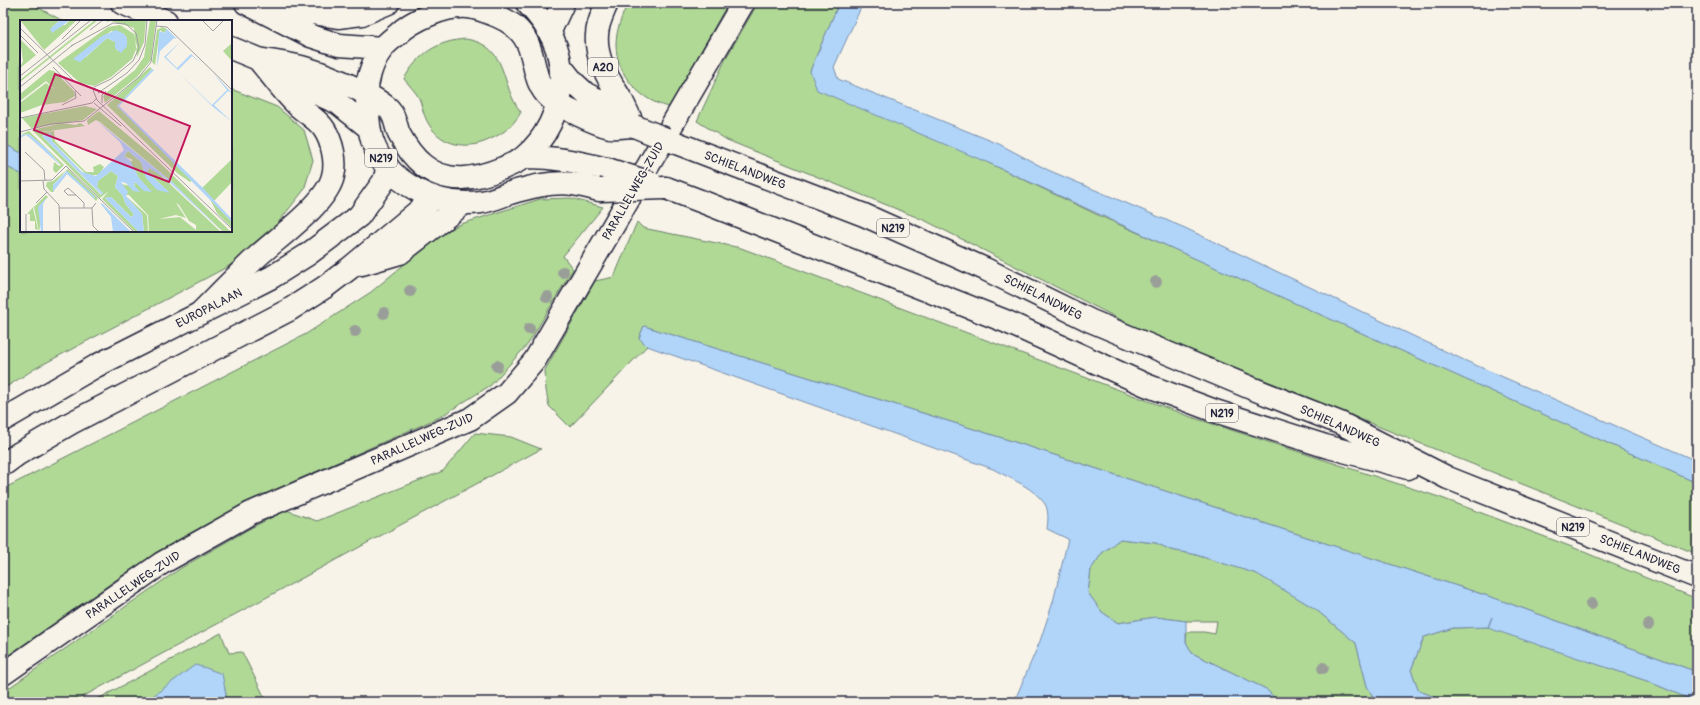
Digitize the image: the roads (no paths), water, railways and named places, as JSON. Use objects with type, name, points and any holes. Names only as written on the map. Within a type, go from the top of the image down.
[{"type":"main road","points":[[122,3],[164,20]]},
{"type":"main road","points":[[246,3],[338,17],[362,14],[385,4]]},
{"type":"main road","points":[[246,3],[310,36],[339,45],[383,48]]},
{"type":"main road","name":"N219","points":[[258,59],[308,69],[366,94],[390,110],[400,135],[412,154],[422,165],[440,176],[456,179],[473,178],[491,173],[524,157],[540,140],[555,114],[561,89],[562,68],[557,48],[550,31],[527,3]]},
{"type":"main road","points":[[550,31],[563,3]]},
{"type":"main road","name":"A20","points":[[607,3],[601,16],[597,36],[600,58],[607,78],[622,102],[634,126]]},
{"type":"main road","name":"PARALLELWEG-ZUID","points":[[3,674],[162,563],[251,513],[470,419],[507,393],[536,360],[743,3]]},
{"type":"main road","name":"N219","points":[[464,203],[434,198],[418,191],[402,182],[388,167],[373,141],[369,128],[366,94],[371,70],[383,48],[402,30],[435,13],[466,7],[491,7]]},
{"type":"main road","name":"SCHIELANDWEG","points":[[491,7],[521,34],[531,52],[539,83],[548,97],[570,111],[611,127],[634,126],[864,215],[985,269],[1091,321],[1251,388],[1340,423],[1448,478],[1697,577]]},
{"type":"main road","name":"N219","points":[[232,48],[258,59],[302,87],[338,103],[355,115],[369,128]]},
{"type":"main road","points":[[201,312],[259,255],[317,203],[328,188],[333,176],[334,156],[328,137],[323,128],[296,104],[258,59]]},
{"type":"main road","name":"SCHIELANDWEG","points":[[562,68],[574,84],[586,94],[620,110],[634,126]]},
{"type":"main road","name":"SCHIELANDWEG","points":[[524,157],[575,160],[666,188],[1005,321],[1146,386],[1215,411],[1325,446],[1448,478]]},
{"type":"main road","name":"EUROPALAAN","points":[[3,420],[96,366],[272,277],[307,255],[337,234],[359,216],[384,181],[388,167]]},
{"type":"main road","points":[[3,465],[18,454],[71,424],[289,310],[325,287],[350,268],[456,179]]},
{"type":"main road","name":"SCHIELANDWEG","points":[[464,203],[482,202],[511,193],[555,183],[574,184],[600,190],[666,188]]},
{"type":"main road","points":[[350,268],[400,253],[464,203]]},
{"type":"water","points":[[839,3],[863,3],[834,67],[838,79],[999,144],[1048,170],[1185,228],[1466,361],[1697,461],[1697,483],[1176,250],[991,164],[817,90],[810,71]]},
{"type":"water","points":[[3,143],[20,152],[20,174],[3,165]]},
{"type":"water","points":[[644,326],[999,437],[1497,599],[1697,672],[1697,702],[1647,681],[1488,628],[1492,617],[1488,627],[1453,628],[1424,637],[1411,670],[1419,691],[1449,702],[1376,702],[1367,686],[1356,643],[1314,608],[1257,574],[1193,554],[1171,550],[1156,543],[1120,539],[1102,553],[1091,569],[1088,593],[1102,612],[1118,623],[1156,617],[1186,621],[1186,642],[1192,653],[1266,689],[1278,702],[1014,702],[1040,641],[1053,602],[1068,539],[1047,529],[1047,510],[1045,504],[1040,498],[1028,488],[993,469],[647,346],[639,338]]},
{"type":"water","points":[[195,665],[222,674],[226,694],[225,702],[145,702]]}]
